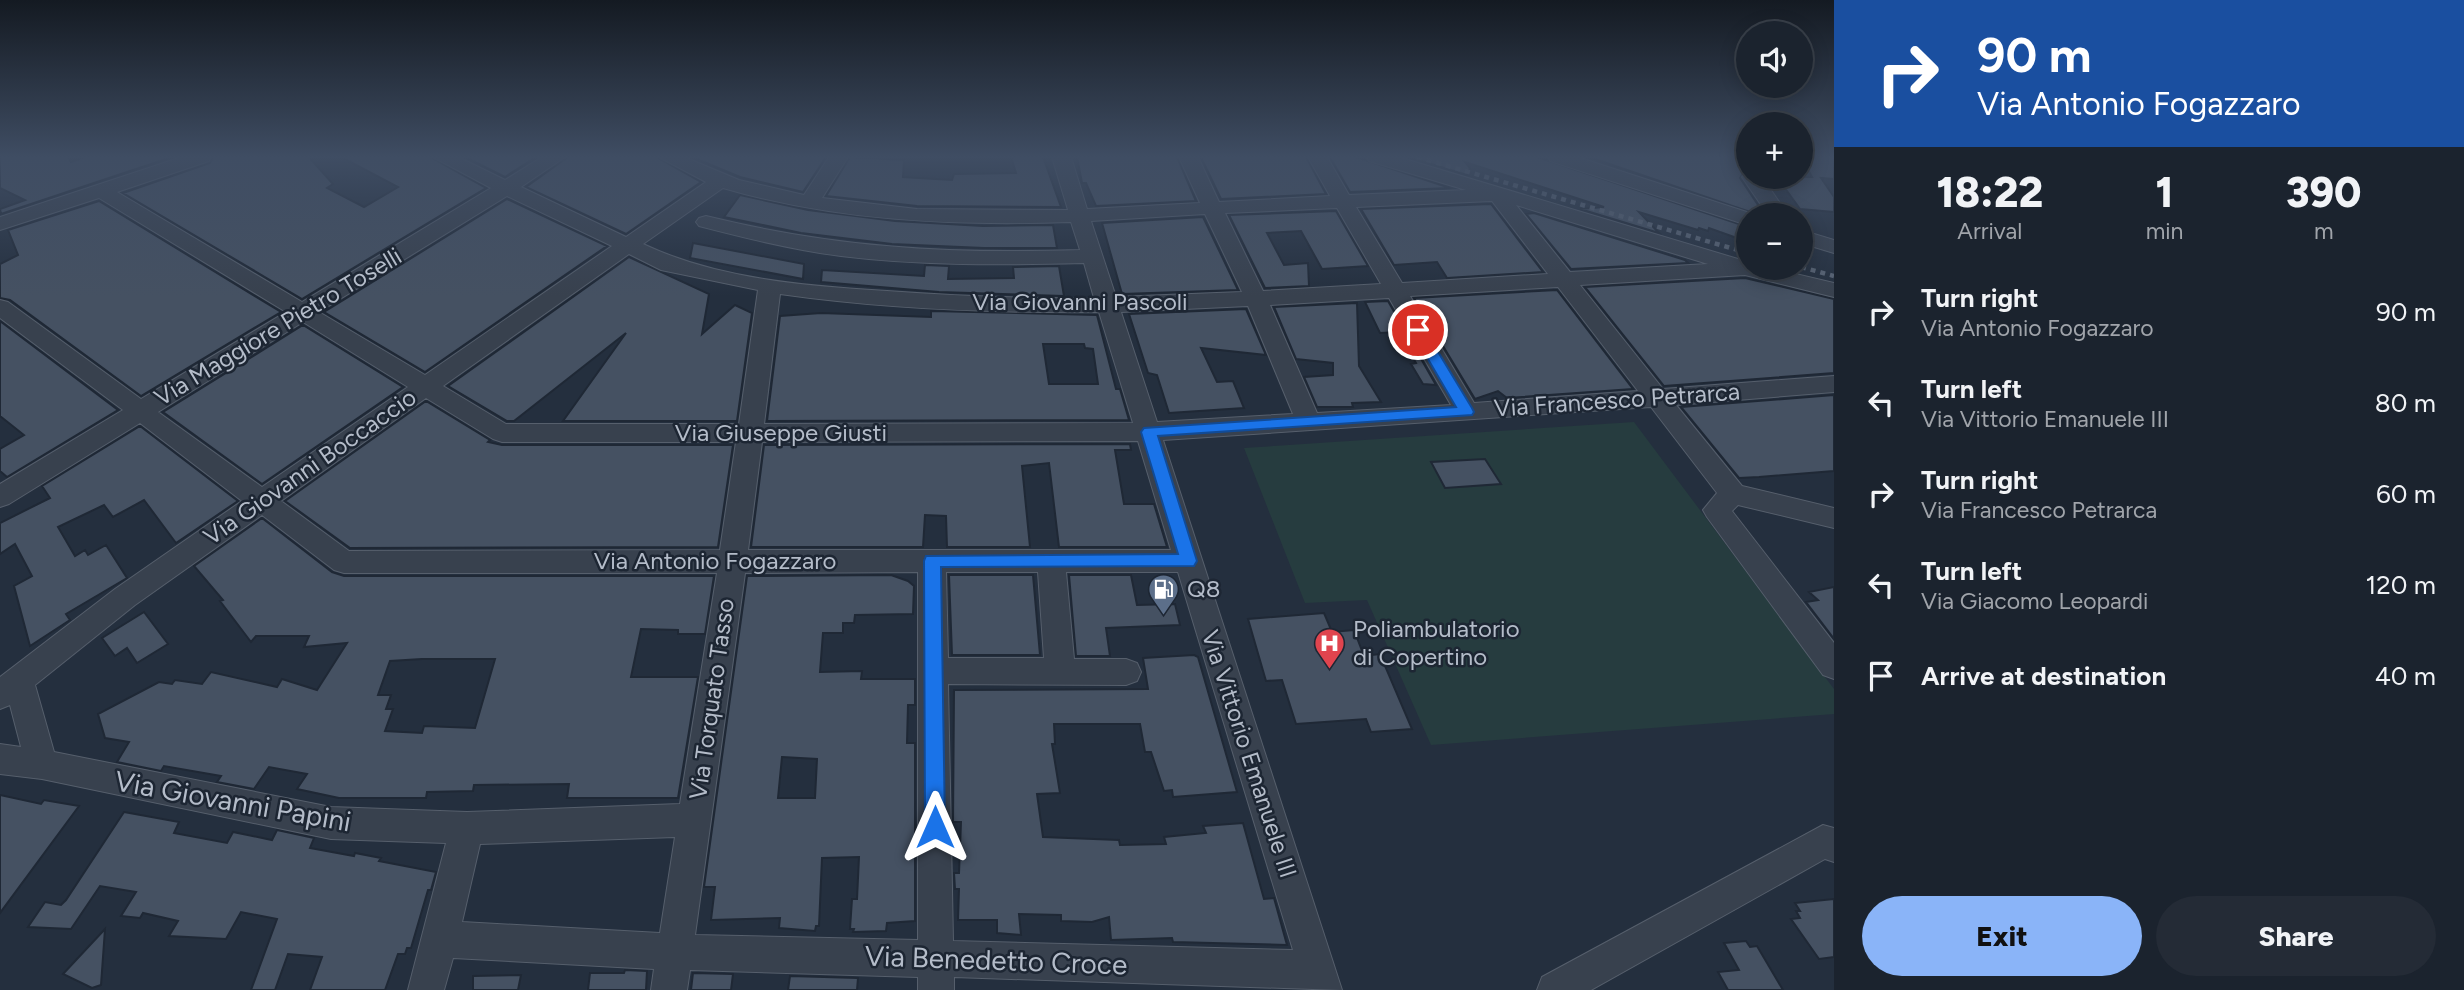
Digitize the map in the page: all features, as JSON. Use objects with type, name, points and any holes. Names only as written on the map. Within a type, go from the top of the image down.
[{"type":"street","points":[[0,224],[62,203]]},
{"type":"street","name":"Via Giuseppe Giusti","points":[[122,203],[502,433],[1149,432]]},
{"type":"street","name":"Via Maggiore Pietro Toselli","points":[[0,497],[479,203]]},
{"type":"street","name":"Via Giovanni Pascoli","points":[[536,203],[669,265],[770,286],[837,295],[1001,306],[1256,299],[1736,269]]},
{"type":"street","points":[[632,248],[700,203]]},
{"type":"street","points":[[632,248],[673,222],[700,231],[718,203]]},
{"type":"street","points":[[810,203],[891,215],[963,218],[1080,217],[1318,203]]},
{"type":"street","name":"Via Vittorio Emanuele III","points":[[1076,203],[1320,980]]},
{"type":"street","points":[[1210,203],[1256,299],[1308,423]]},
{"type":"street","points":[[1346,203],[1467,412]]},
{"type":"street","points":[[1503,203],[1732,494],[1834,518]]},
{"type":"street","points":[[1525,203],[1736,265]]},
{"type":"street","points":[[1702,203],[1736,215]]},
{"type":"street","points":[[706,222],[806,244],[919,255],[1005,258],[1092,256]]},
{"type":"street","points":[[1813,240],[1834,247]]},
{"type":"street","name":"Via Giovanni Boccaccio","points":[[10,688],[125,597],[425,386],[632,248]]},
{"type":"street","points":[[1794,280],[1834,290]]},
{"type":"street","name":"Via Torquato Tasso","points":[[675,952],[770,286]]},
{"type":"street","name":"Via Antonio Fogazzaro","points":[[0,307],[344,562],[1188,561]]},
{"type":"street","name":"Via Francesco Petrarca","points":[[1149,432],[1467,412],[1834,384]]},
{"type":"street","points":[[1732,494],[1716,510],[1834,666]]},
{"type":"street","points":[[932,561],[936,974]]},
{"type":"street","points":[[1051,561],[1060,671]]},
{"type":"street","points":[[934,671],[1126,672]]},
{"type":"street","points":[[10,688],[42,764]]},
{"type":"street","name":"Via Giovanni Papini","points":[[0,759],[42,764],[331,824],[467,828],[694,820]]},
{"type":"street","points":[[426,990],[467,828]]},
{"type":"street","points":[[1555,990],[1823,842],[1834,845]]},
{"type":"street","name":"Via Benedetto Croce","points":[[440,939],[675,952],[936,974],[1320,980]]},
{"type":"street","points":[[669,990],[675,952]]},
{"type":"green space","points":[[1634,422],[1834,689],[1834,714],[1431,745],[1367,600],[1305,603],[1244,448]]},
{"type":"building","points":[[16,203],[33,203],[1,214],[0,209]]},
{"type":"building","points":[[92,203],[103,203],[281,312],[141,396],[10,300],[0,298],[0,264],[18,255],[8,230]]},
{"type":"building","points":[[140,203],[357,203],[364,207],[370,203],[461,203],[302,299]]},
{"type":"building","points":[[500,203],[516,203],[607,246],[425,372],[324,312]]},
{"type":"building","points":[[560,203],[670,203],[626,234]]},
{"type":"building","points":[[734,203],[777,203],[808,210],[895,221],[983,226],[1053,225],[1057,248],[892,244],[801,233],[724,217]]},
{"type":"building","points":[[892,203],[1060,203],[1061,207],[917,206]]},
{"type":"building","points":[[1095,203],[1152,203],[1096,206]]},
{"type":"building","points":[[1592,203],[1676,203],[1736,223],[1736,238],[1709,228],[1708,231],[1698,230],[1639,212],[1659,233],[1580,209],[1604,207]]},
{"type":"building","points":[[1813,203],[1834,203],[1834,212],[1813,210]]},
{"type":"building","points":[[1491,204],[1543,272],[1447,278],[1437,262],[1394,265],[1361,209]]},
{"type":"building","points":[[1336,211],[1368,266],[1322,269],[1301,231],[1267,233],[1284,265],[1308,263],[1309,286],[1265,288],[1229,215]]},
{"type":"building","points":[[1534,213],[1688,263],[1571,269],[1526,214]]},
{"type":"building","points":[[1203,217],[1238,290],[1122,294],[1102,223]]},
{"type":"building","points":[[693,243],[804,264],[803,279],[690,258]]},
{"type":"building","points":[[629,257],[709,294],[702,334],[735,305],[752,313],[737,421],[563,421],[626,333],[514,421],[507,421],[448,386]]},
{"type":"building","points":[[925,265],[949,266],[948,279],[1014,278],[1013,267],[1059,266],[1064,296],[939,292],[821,282],[822,270],[924,276]]},
{"type":"building","points":[[1736,279],[1753,280],[1834,299],[1834,373],[1664,386],[1585,287]]},
{"type":"building","points":[[1557,290],[1633,389],[1507,398],[1498,391],[1475,399],[1414,298]]},
{"type":"building","points":[[1388,301],[1436,385],[1423,384],[1411,364],[1416,363],[1398,332],[1380,333],[1365,302]]},
{"type":"building","points":[[1357,303],[1359,366],[1381,402],[1352,403],[1353,407],[1317,407],[1304,377],[1333,375],[1333,363],[1296,359],[1274,307]]},
{"type":"building","points":[[1246,309],[1266,355],[1201,348],[1217,382],[1233,381],[1244,408],[1169,413],[1157,375],[1148,373],[1129,314]]},
{"type":"building","points":[[931,311],[1097,315],[1116,389],[1120,389],[1129,420],[767,421],[780,316],[821,313],[931,317]],"holes":[[[1043,344],[1084,344],[1085,348],[1093,349],[1098,384],[1049,384]]]},
{"type":"building","points":[[0,321],[118,410],[7,477],[0,471],[0,449],[24,435],[0,416]]},
{"type":"building","points":[[303,325],[403,387],[262,484],[163,412]]},
{"type":"building","points":[[1834,395],[1834,471],[1759,477],[1739,478],[1681,407]]},
{"type":"building","points":[[426,401],[490,440],[488,442],[502,445],[733,445],[718,547],[350,548],[285,501]]},
{"type":"building","points":[[140,426],[238,501],[176,543],[144,500],[113,517],[104,505],[58,527],[75,556],[85,550],[88,555],[106,545],[127,578],[66,614],[70,620],[30,646],[14,586],[32,576],[15,544],[0,554],[0,523],[50,498],[42,486]]},
{"type":"building","points":[[1130,444],[1131,450],[1115,450],[1124,504],[1154,504],[1167,547],[1059,547],[1049,463],[1022,466],[1030,547],[947,547],[946,516],[925,515],[923,547],[751,547],[764,445]]},
{"type":"building","points":[[1485,459],[1501,484],[1445,488],[1431,462]]},
{"type":"building","points":[[262,518],[332,572],[344,576],[714,576],[705,634],[678,634],[678,630],[641,629],[631,677],[698,677],[678,798],[567,798],[569,784],[474,785],[473,791],[427,792],[426,798],[339,798],[297,789],[307,774],[269,767],[254,789],[217,782],[221,776],[164,766],[161,771],[117,762],[129,742],[105,738],[98,714],[159,682],[172,684],[175,680],[202,684],[211,672],[277,687],[282,679],[317,690],[347,643],[304,647],[309,636],[256,636],[251,642],[220,601],[223,600],[194,566]],"holes":[[[495,659],[475,728],[424,726],[422,733],[385,731],[393,709],[386,709],[391,695],[378,695],[390,661]]]},
{"type":"building","points":[[891,575],[914,586],[913,614],[855,615],[854,623],[843,623],[843,633],[823,633],[820,672],[862,671],[861,679],[915,679],[915,705],[908,705],[907,743],[915,743],[915,921],[887,923],[886,931],[853,932],[854,929],[850,929],[852,899],[857,899],[859,857],[822,858],[819,926],[816,926],[815,931],[779,928],[780,918],[711,920],[715,887],[704,887],[747,576]],"holes":[[[782,757],[817,759],[815,798],[778,798]]]},
{"type":"building","points":[[949,575],[1033,575],[1040,655],[952,655]]},
{"type":"building","points":[[1069,575],[1131,575],[1137,605],[1175,604],[1180,625],[1106,628],[1110,656],[1076,656]]},
{"type":"building","points":[[1834,587],[1834,639],[1806,602],[1818,600],[1809,592]]},
{"type":"building","points":[[144,612],[168,644],[137,663],[127,648],[115,656],[102,638]]},
{"type":"building","points":[[1324,613],[1332,632],[1354,630],[1364,656],[1380,654],[1412,729],[1371,732],[1366,719],[1296,724],[1282,680],[1266,681],[1248,619]]},
{"type":"building","points":[[1198,657],[1237,792],[1173,797],[1172,790],[1164,791],[1151,752],[1145,752],[1140,724],[1054,724],[1055,744],[1052,744],[1060,793],[1037,794],[1043,837],[1119,840],[1120,845],[1166,844],[1164,837],[1206,833],[1203,826],[1243,823],[1264,899],[1274,898],[1287,945],[1173,942],[1172,938],[1111,940],[1109,917],[1092,922],[1061,921],[1061,915],[1019,914],[1021,935],[997,933],[997,920],[958,920],[959,889],[955,889],[954,873],[959,873],[961,822],[953,822],[954,690],[1148,689],[1143,658]]},
{"type":"building","points":[[0,795],[41,804],[44,800],[79,806],[0,913]]},
{"type":"building","points":[[124,812],[179,822],[174,833],[227,843],[233,832],[272,840],[277,830],[314,838],[310,848],[354,856],[355,853],[381,858],[379,861],[436,872],[411,948],[407,948],[405,954],[398,954],[385,990],[310,990],[322,957],[288,954],[275,990],[251,990],[277,919],[241,912],[226,939],[169,936],[178,921],[143,913],[140,918],[121,916],[136,892],[100,886],[71,929],[28,927],[45,902],[61,905],[66,900]]},
{"type":"building","points":[[1834,899],[1834,957],[1819,959],[1791,919],[1800,918],[1796,911],[1800,911],[1795,903]]},
{"type":"building","points":[[105,929],[101,985],[92,988],[63,974]]},
{"type":"building","points":[[1746,941],[1750,947],[1757,946],[1783,990],[1728,990],[1718,972],[1739,970],[1724,943]]},
{"type":"building","points":[[625,970],[647,971],[646,990],[588,990],[590,973],[624,973]]},
{"type":"building","points":[[693,973],[733,974],[731,990],[691,990]]},
{"type":"building","points":[[521,975],[518,990],[473,990],[473,976]]},
{"type":"building","points":[[790,976],[858,978],[857,990],[788,990]]},
{"type":"railway","points":[[1576,203],[1736,250]]},
{"type":"railway","points":[[1813,270],[1834,276]]},
{"type":"place","name":"Q8","points":[[1164,616]]},
{"type":"place","name":"Poliambulatorio di Copertino","points":[[1330,670]]},
{"type":"route","points":[[935,827],[932,561],[1188,561],[1149,432],[1467,412],[1418,330]]}]
